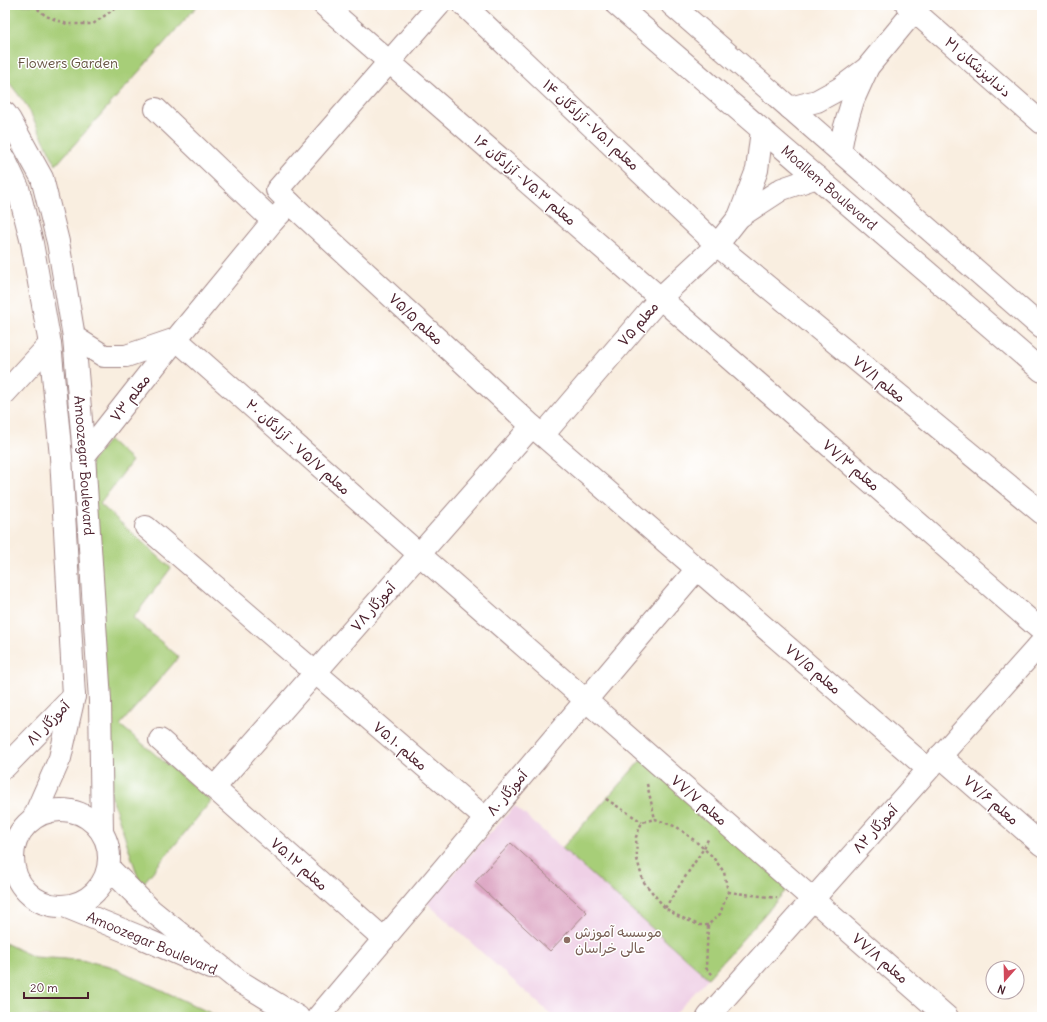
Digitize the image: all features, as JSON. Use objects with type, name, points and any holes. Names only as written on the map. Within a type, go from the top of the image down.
[{"type":"street","name":"معلم ۷۵.۳- آزادگان ۱۶","points":[[324,5],[660,298]]},
{"type":"street","points":[[389,62],[439,5]]},
{"type":"street","name":"معلم ۷۵.۱- آزادگان ۱۴","points":[[464,5],[717,245]]},
{"type":"street","name":"Moallem Boulevard","points":[[617,5],[1042,371]]},
{"type":"street","points":[[672,5],[1042,328]]},
{"type":"street","points":[[840,151],[844,130],[853,100],[867,68],[914,7]]},
{"type":"street","name":"دندانپزشکان ۲۱","points":[[914,7],[1042,123]]},
{"type":"street","name":"معلم ۷۵/۵","points":[[389,62],[277,190],[537,431],[697,569]]},
{"type":"street","points":[[790,108],[816,101],[839,89],[867,68]]},
{"type":"street","points":[[156,109],[273,221]]},
{"type":"street","name":"Amoozegar Boulevard","points":[[5,113],[42,178],[58,242],[74,337],[84,456],[100,700],[102,831]]},
{"type":"street","points":[[739,217],[757,170],[762,130]]},
{"type":"street","name":"Amoozegar Boulevard","points":[[5,160],[18,188],[32,243],[50,344],[61,457],[74,696],[60,758],[34,817]]},
{"type":"street","points":[[739,217],[782,189],[817,177]]},
{"type":"street","name":"معلم ۷۳","points":[[84,456],[176,339],[273,221],[290,203]]},
{"type":"street","name":"معلم ۷۵","points":[[537,431],[660,298],[717,245],[739,217]]},
{"type":"street","name":"معلم ۷۷/۱","points":[[717,245],[1042,513]]},
{"type":"street","name":"معلم ۷۷/۳","points":[[660,298],[1042,631]]},
{"type":"street","points":[[74,337],[104,356],[126,356],[176,339]]},
{"type":"street","name":"معلم ۷۵/۷ - آزادگان ۲۰","points":[[176,339],[586,700]]},
{"type":"street","points":[[5,393],[50,344]]},
{"type":"street","name":"آموزگار ۷۸","points":[[214,788],[419,554],[537,431]]},
{"type":"street","name":"معلم ۷۵.۱۰","points":[[146,527],[486,819]]},
{"type":"street","name":"آموزگار ۸۰","points":[[318,1017],[697,569]]},
{"type":"street","name":"معلم ۷۷/۵","points":[[697,569],[934,763]]},
{"type":"street","name":"آموزگار ۸۲","points":[[708,1017],[1042,642]]},
{"type":"street","name":"۸۱ آموزگار","points":[[5,767],[74,696]]},
{"type":"street","name":"معلم ۷۷/۷","points":[[586,700],[719,818],[807,906]]},
{"type":"street","name":"معلم ۷۵.۱۲","points":[[160,740],[384,939]]},
{"type":"street","name":"معلم ۷۷/۶","points":[[934,763],[1042,845]]},
{"type":"street","points":[[58,809],[71,810],[83,814],[94,822],[102,831],[108,843],[110,855],[109,868],[105,880],[98,890],[88,898],[77,904],[64,906],[51,905],[40,901],[29,894],[20,884],[9,859],[18,836],[25,825],[34,817],[58,809]]},
{"type":"street","name":"Amoozegar Boulevard","points":[[109,868],[151,910],[239,981]]},
{"type":"street","name":"Amoozegar Boulevard","points":[[64,906],[140,936],[239,981],[298,1017]]},
{"type":"street","name":"معلم ۷۷/۸","points":[[807,906],[947,1017]]},
{"type":"path","points":[[33,5],[46,16],[67,24],[93,24],[114,9],[117,5]]},
{"type":"path","points":[[606,799],[642,822],[655,819],[677,827],[712,856],[724,872],[728,892],[720,914],[708,925],[699,925],[678,916],[665,908],[643,881],[637,859],[636,837],[642,822]]},
{"type":"path","points":[[665,908],[704,848],[719,818]]},
{"type":"path","points":[[728,892],[778,898],[807,906]]},
{"type":"path","points":[[708,925],[706,968],[730,992]]},
{"type":"shaded area","name":"موسسه آموزش عالی خراسان","points":[[515,806],[708,978],[672,1017],[554,1017],[427,903]]},
{"type":"green space","name":"Flowers Garden","points":[[5,5],[198,5],[56,165],[27,106],[5,77]]},
{"type":"green space","points":[[109,440],[132,461],[100,504],[171,568],[133,618],[179,657],[120,725],[211,801],[141,886],[109,789],[91,462]]},
{"type":"green space","points":[[642,759],[788,888],[708,978],[562,848]]},
{"type":"green space","points":[[5,943],[34,957],[81,960],[110,966],[219,1017],[5,1017]]},
{"type":"building","points":[[511,843],[587,912],[550,951],[475,882]]},
{"type":"place","name":"موسسه آموزش عالی خراسان","points":[[567,940]]}]
